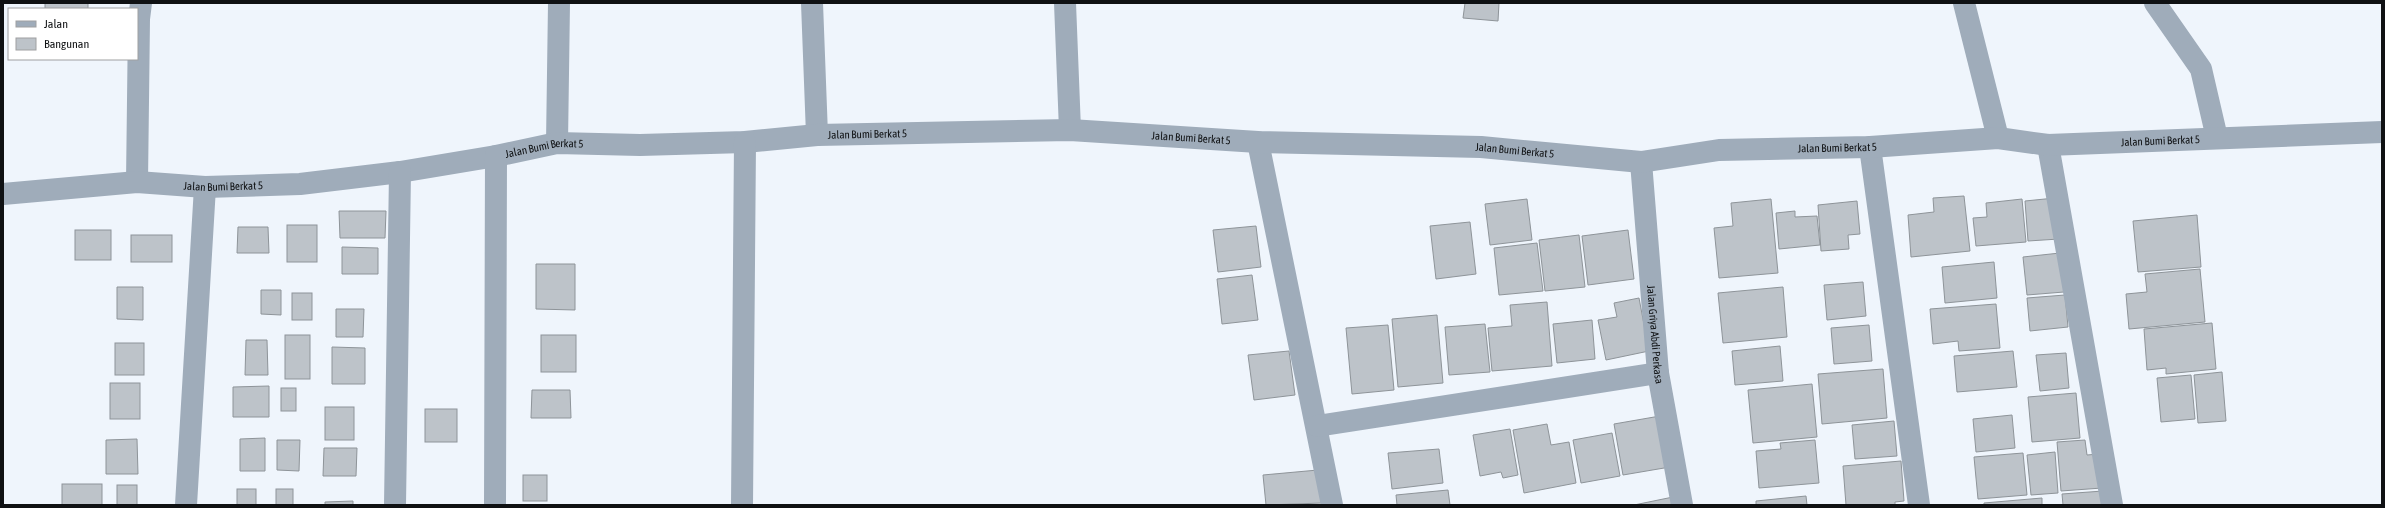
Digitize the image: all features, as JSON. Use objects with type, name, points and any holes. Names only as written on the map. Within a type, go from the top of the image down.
[{"type":"street","points":[[137,182],[139,19],[141,3]]},
{"type":"street","points":[[557,143],[559,3]]},
{"type":"street","points":[[812,3],[817,135]]},
{"type":"street","points":[[1065,3],[1070,130]]},
{"type":"street","points":[[1964,3],[1998,138]]},
{"type":"street","points":[[2156,3],[2201,69],[2217,138]]},
{"type":"street","name":"Jalan Bumi Berkat 5","points":[[3,194],[137,182],[205,187],[300,184],[400,172],[496,156],[557,143],[640,145],[745,142],[817,135],[1070,130],[1258,142],[1481,147],[1641,162],[1719,150],[1870,147],[1998,138],[2048,145],[2382,132]]},
{"type":"street","points":[[742,505],[745,142]]},
{"type":"street","points":[[1258,142],[1332,505]]},
{"type":"street","points":[[2048,145],[2112,505]]},
{"type":"street","points":[[1870,147],[1919,505]]},
{"type":"street","points":[[495,505],[496,156]]},
{"type":"street","name":"Jalan Griya Abdi Perkasa","points":[[1641,162],[1658,373],[1682,505]]},
{"type":"street","points":[[395,505],[400,172]]},
{"type":"street","points":[[186,505],[205,187]]},
{"type":"street","points":[[1317,426],[1658,373]]},
{"type":"building","points":[[45,3],[88,3],[88,8],[45,8]]},
{"type":"building","points":[[1465,3],[1499,3],[1498,21],[1463,18]]},
{"type":"building","points":[[1964,196],[1970,251],[1911,257],[1908,215],[1934,212],[1933,198]]},
{"type":"building","points":[[2055,198],[2059,239],[2028,241],[2025,201]]},
{"type":"building","points":[[1527,199],[1532,240],[1490,245],[1485,204]]},
{"type":"building","points":[[1771,199],[1778,273],[1719,278],[1714,228],[1733,226],[1731,203]]},
{"type":"building","points":[[2022,199],[2026,242],[1976,246],[1973,218],[1987,217],[1986,203]]},
{"type":"building","points":[[1857,201],[1860,234],[1848,235],[1849,249],[1821,251],[1818,205]]},
{"type":"building","points":[[339,211],[386,211],[385,238],[340,238]]},
{"type":"building","points":[[1795,211],[1795,217],[1817,216],[1820,245],[1779,249],[1776,213]]},
{"type":"building","points":[[2197,215],[2201,267],[2138,272],[2133,221]]},
{"type":"building","points":[[1470,222],[1476,274],[1436,279],[1430,226]]},
{"type":"building","points":[[287,225],[317,225],[317,262],[287,262]]},
{"type":"building","points":[[1256,226],[1261,267],[1218,272],[1213,230]]},
{"type":"building","points":[[238,227],[268,227],[269,253],[237,253]]},
{"type":"building","points":[[75,230],[111,230],[111,260],[75,260]]},
{"type":"building","points":[[1628,230],[1634,279],[1588,285],[1582,236]]},
{"type":"building","points":[[131,235],[172,235],[172,262],[131,262]]},
{"type":"building","points":[[1579,235],[1585,287],[1545,291],[1539,240]]},
{"type":"building","points":[[1537,243],[1543,291],[1499,295],[1494,248]]},
{"type":"building","points":[[342,247],[378,248],[378,274],[342,274]]},
{"type":"building","points":[[2060,253],[2064,292],[2027,295],[2023,257]]},
{"type":"building","points":[[1994,262],[1997,298],[1945,303],[1942,267]]},
{"type":"building","points":[[536,264],[575,264],[575,310],[536,309]]},
{"type":"building","points":[[2200,269],[2205,322],[2129,329],[2126,294],[2147,292],[2145,274]]},
{"type":"building","points":[[1252,275],[1258,320],[1222,324],[1217,279]]},
{"type":"building","points":[[1863,282],[1866,316],[1827,320],[1824,285]]},
{"type":"building","points":[[117,287],[143,287],[143,320],[117,319]]},
{"type":"building","points":[[1783,287],[1787,337],[1723,343],[1718,293]]},
{"type":"building","points":[[261,290],[281,290],[281,315],[261,314]]},
{"type":"building","points":[[292,293],[312,293],[312,320],[292,320]]},
{"type":"building","points":[[2065,295],[2068,327],[2030,331],[2027,298]]},
{"type":"building","points":[[1639,298],[1649,351],[1606,360],[1598,320],[1617,317],[1614,303]]},
{"type":"building","points":[[1547,302],[1552,366],[1492,371],[1488,328],[1512,326],[1510,305]]},
{"type":"building","points":[[1996,304],[2000,348],[1959,351],[1958,341],[1933,344],[1930,309]]},
{"type":"building","points":[[336,309],[364,309],[363,337],[336,337]]},
{"type":"building","points":[[1437,315],[1443,383],[1398,387],[1392,319]]},
{"type":"building","points":[[1592,320],[1595,359],[1557,363],[1553,324]]},
{"type":"building","points":[[2212,323],[2216,369],[2166,374],[2166,368],[2147,370],[2144,329]]},
{"type":"building","points":[[1485,324],[1490,372],[1449,375],[1445,327]]},
{"type":"building","points":[[1388,325],[1394,390],[1352,394],[1346,328]]},
{"type":"building","points":[[1869,325],[1872,361],[1834,364],[1831,328]]},
{"type":"building","points":[[285,335],[310,335],[310,379],[285,379]]},
{"type":"building","points":[[541,335],[576,335],[576,372],[541,372]]},
{"type":"building","points":[[246,340],[267,340],[268,375],[245,375]]},
{"type":"building","points":[[115,343],[144,343],[144,375],[115,375]]},
{"type":"building","points":[[1780,346],[1783,381],[1735,385],[1732,351]]},
{"type":"building","points":[[332,347],[365,348],[365,384],[332,384]]},
{"type":"building","points":[[1289,351],[1295,395],[1254,400],[1248,355]]},
{"type":"building","points":[[2013,351],[2017,387],[1957,392],[1954,356]]},
{"type":"building","points":[[2066,353],[2069,388],[2040,391],[2036,355]]},
{"type":"building","points":[[1883,369],[1887,418],[1822,424],[1818,374]]},
{"type":"building","points":[[2222,372],[2226,421],[2198,423],[2194,375]]},
{"type":"building","points":[[2191,375],[2195,419],[2161,422],[2157,378]]},
{"type":"building","points":[[110,383],[140,383],[140,419],[110,419]]},
{"type":"building","points":[[1812,384],[1817,437],[1753,443],[1748,390]]},
{"type":"building","points":[[269,386],[269,417],[233,417],[233,387]]},
{"type":"building","points":[[281,388],[296,388],[296,411],[281,411]]},
{"type":"building","points":[[532,390],[570,390],[571,418],[531,418]]},
{"type":"building","points":[[2076,393],[2080,438],[2032,442],[2028,397]]},
{"type":"building","points":[[325,407],[354,407],[354,440],[325,440]]},
{"type":"building","points":[[425,409],[457,409],[457,442],[425,442]]},
{"type":"building","points":[[2012,415],[2015,448],[1976,452],[1973,419]]},
{"type":"building","points":[[1660,416],[1670,467],[1623,475],[1614,424]]},
{"type":"building","points":[[1894,421],[1897,456],[1855,459],[1852,425]]},
{"type":"building","points":[[1547,424],[1551,445],[1569,442],[1576,483],[1524,493],[1513,430]]},
{"type":"building","points":[[1510,429],[1518,475],[1503,478],[1501,472],[1480,476],[1473,435]]},
{"type":"building","points":[[1612,433],[1620,476],[1581,483],[1573,440]]},
{"type":"building","points":[[265,438],[265,471],[240,471],[240,439]]},
{"type":"building","points":[[137,439],[138,474],[106,474],[106,440]]},
{"type":"building","points":[[277,440],[300,440],[299,471],[277,470]]},
{"type":"building","points":[[1815,440],[1819,483],[1759,488],[1756,451],[1781,449],[1780,443]]},
{"type":"building","points":[[2085,440],[2087,455],[2099,454],[2102,488],[2061,491],[2057,442]]},
{"type":"building","points":[[324,448],[357,448],[356,476],[323,476]]},
{"type":"building","points":[[1439,449],[1443,483],[1392,489],[1388,453]]},
{"type":"building","points":[[2055,452],[2058,493],[2031,495],[2027,455]]},
{"type":"building","points":[[2023,453],[2027,495],[1978,499],[1974,457]]},
{"type":"building","points":[[1901,461],[1904,501],[1895,502],[1895,505],[1846,505],[1843,466]]},
{"type":"building","points":[[1318,470],[1322,503],[1266,505],[1263,475]]},
{"type":"building","points":[[523,475],[547,475],[547,501],[523,501]]},
{"type":"building","points":[[62,484],[102,484],[102,505],[62,505]]},
{"type":"building","points":[[117,485],[137,485],[137,505],[117,505]]},
{"type":"building","points":[[237,489],[256,489],[256,505],[237,505]]},
{"type":"building","points":[[276,489],[293,489],[293,505],[276,505]]},
{"type":"building","points":[[1448,490],[1450,505],[1397,505],[1396,495]]},
{"type":"building","points":[[2103,491],[2104,505],[2063,505],[2062,494]]},
{"type":"building","points":[[1806,496],[1807,505],[1756,505],[1756,501]]},
{"type":"building","points":[[1673,497],[1675,505],[1634,505]]},
{"type":"building","points":[[2042,498],[2042,505],[1984,505],[1984,503]]},
{"type":"building","points":[[353,501],[353,505],[325,505],[325,502]]}]
